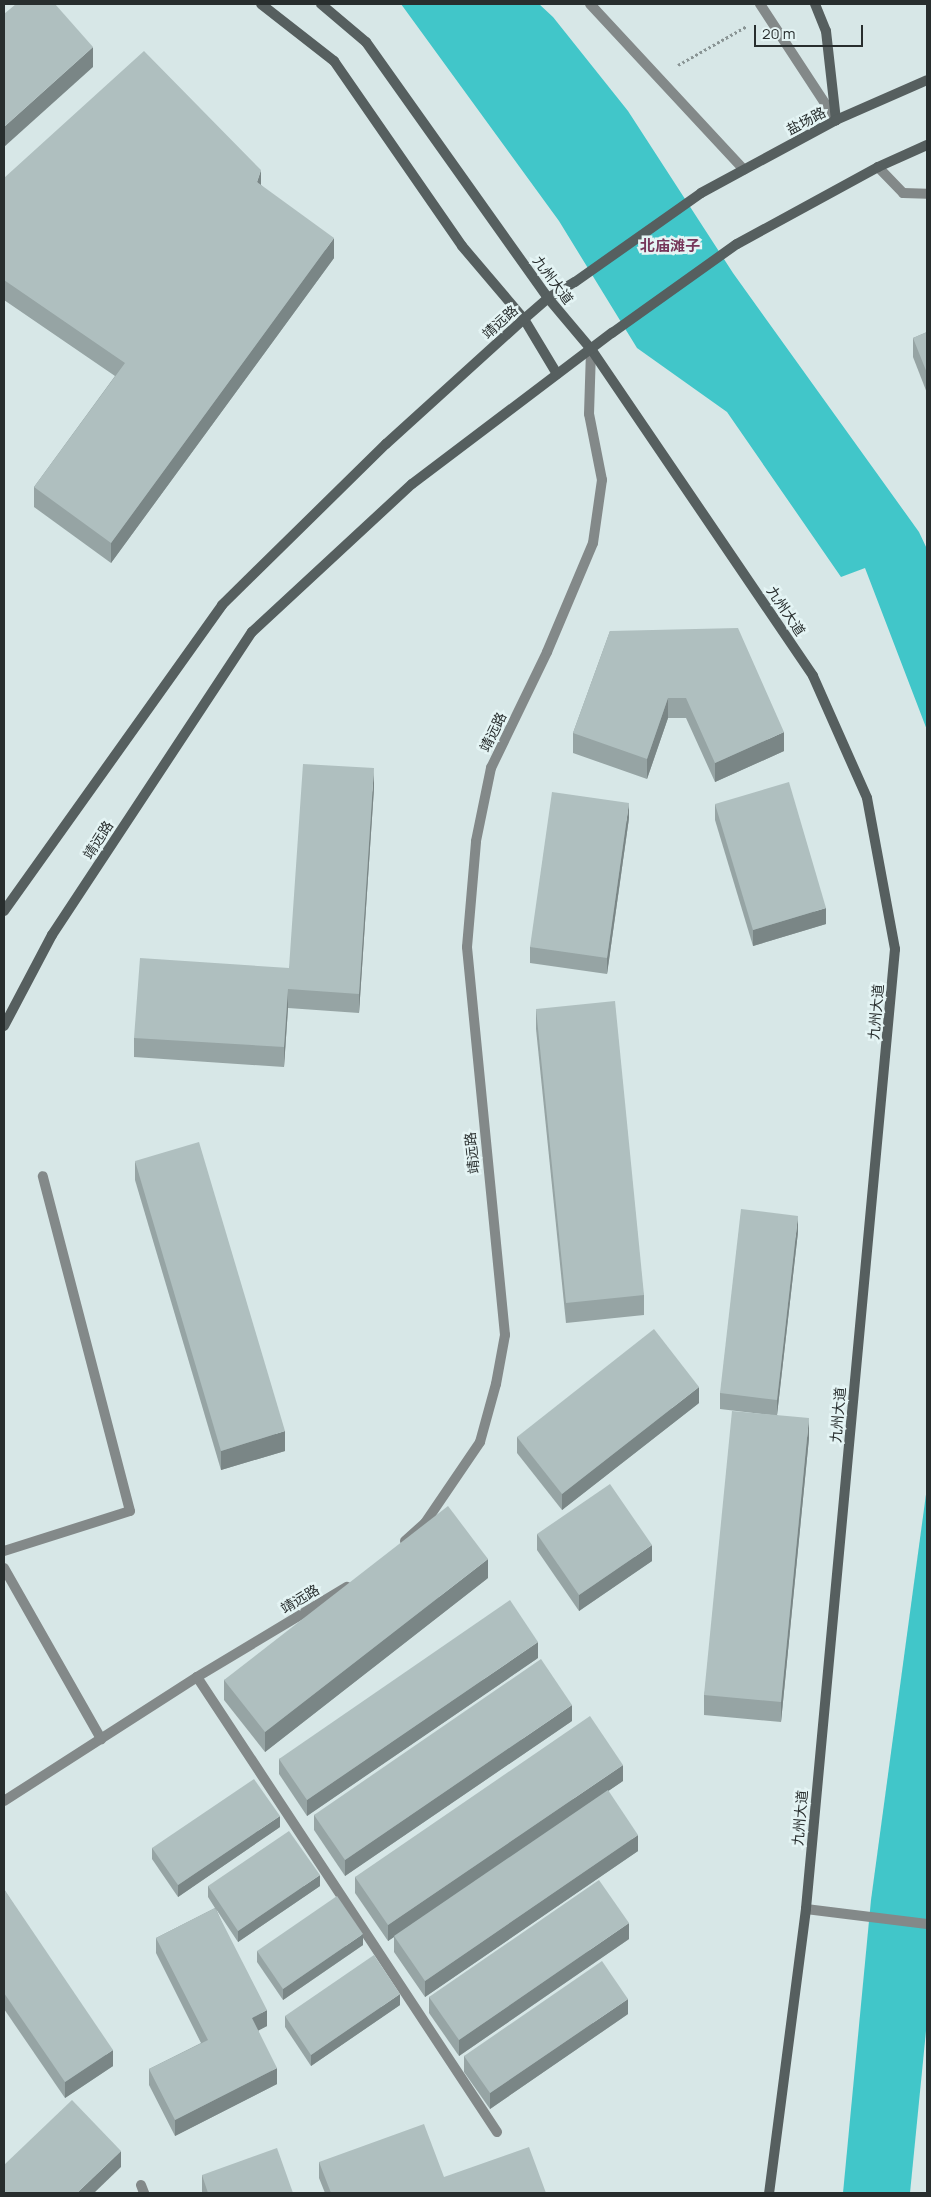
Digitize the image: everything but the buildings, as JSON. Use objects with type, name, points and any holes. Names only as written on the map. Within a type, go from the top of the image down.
[{"type":"main road","points":[[261,4],[334,61],[462,246],[524,319],[558,374]]},
{"type":"main road","name":"九州大道","points":[[321,4],[366,42],[548,298],[591,349],[814,676],[867,798],[895,949],[806,1909],[769,2193]]},
{"type":"main road","points":[[815,4],[826,31],[836,120]]},
{"type":"main road","name":"盐场路","points":[[575,282],[701,193],[836,120],[927,80]]},
{"type":"main road","points":[[591,349],[737,244],[878,167],[927,144]]},
{"type":"main road","name":"靖远路","points":[[4,911],[222,605],[386,444],[548,298],[575,282]]},
{"type":"main road","name":"靖远路","points":[[4,1026],[52,935],[252,632],[412,484],[591,349]]},
{"type":"street","points":[[590,4],[744,170]]},
{"type":"street","points":[[760,4],[836,120]]},
{"type":"street","points":[[878,167],[903,193],[927,194]]},
{"type":"street","name":"靖远路","points":[[397,1548],[425,1523],[480,1442],[496,1384],[505,1335],[467,947],[476,841],[491,768],[547,652],[593,542],[602,480],[589,414],[591,349]]},
{"type":"street","points":[[4,1551],[130,1511],[43,1176]]},
{"type":"street","points":[[4,1568],[101,1738]]},
{"type":"street","name":"靖远路","points":[[4,1801],[197,1677],[360,1579]]},
{"type":"street","points":[[197,1677],[497,2132]]},
{"type":"street","points":[[806,1909],[927,1924]]},
{"type":"path","points":[[658,76],[767,15]]},
{"type":"water","points":[[401,4],[539,4],[553,17],[628,111],[733,273],[919,532],[927,549],[927,730],[865,568],[841,577],[727,412],[637,348],[559,221]]},
{"type":"water","points":[[927,1487],[927,2021],[910,2193],[843,2193],[871,1900]]},
{"type":"district","name":"北庙滩子","points":[[670,246]]}]
